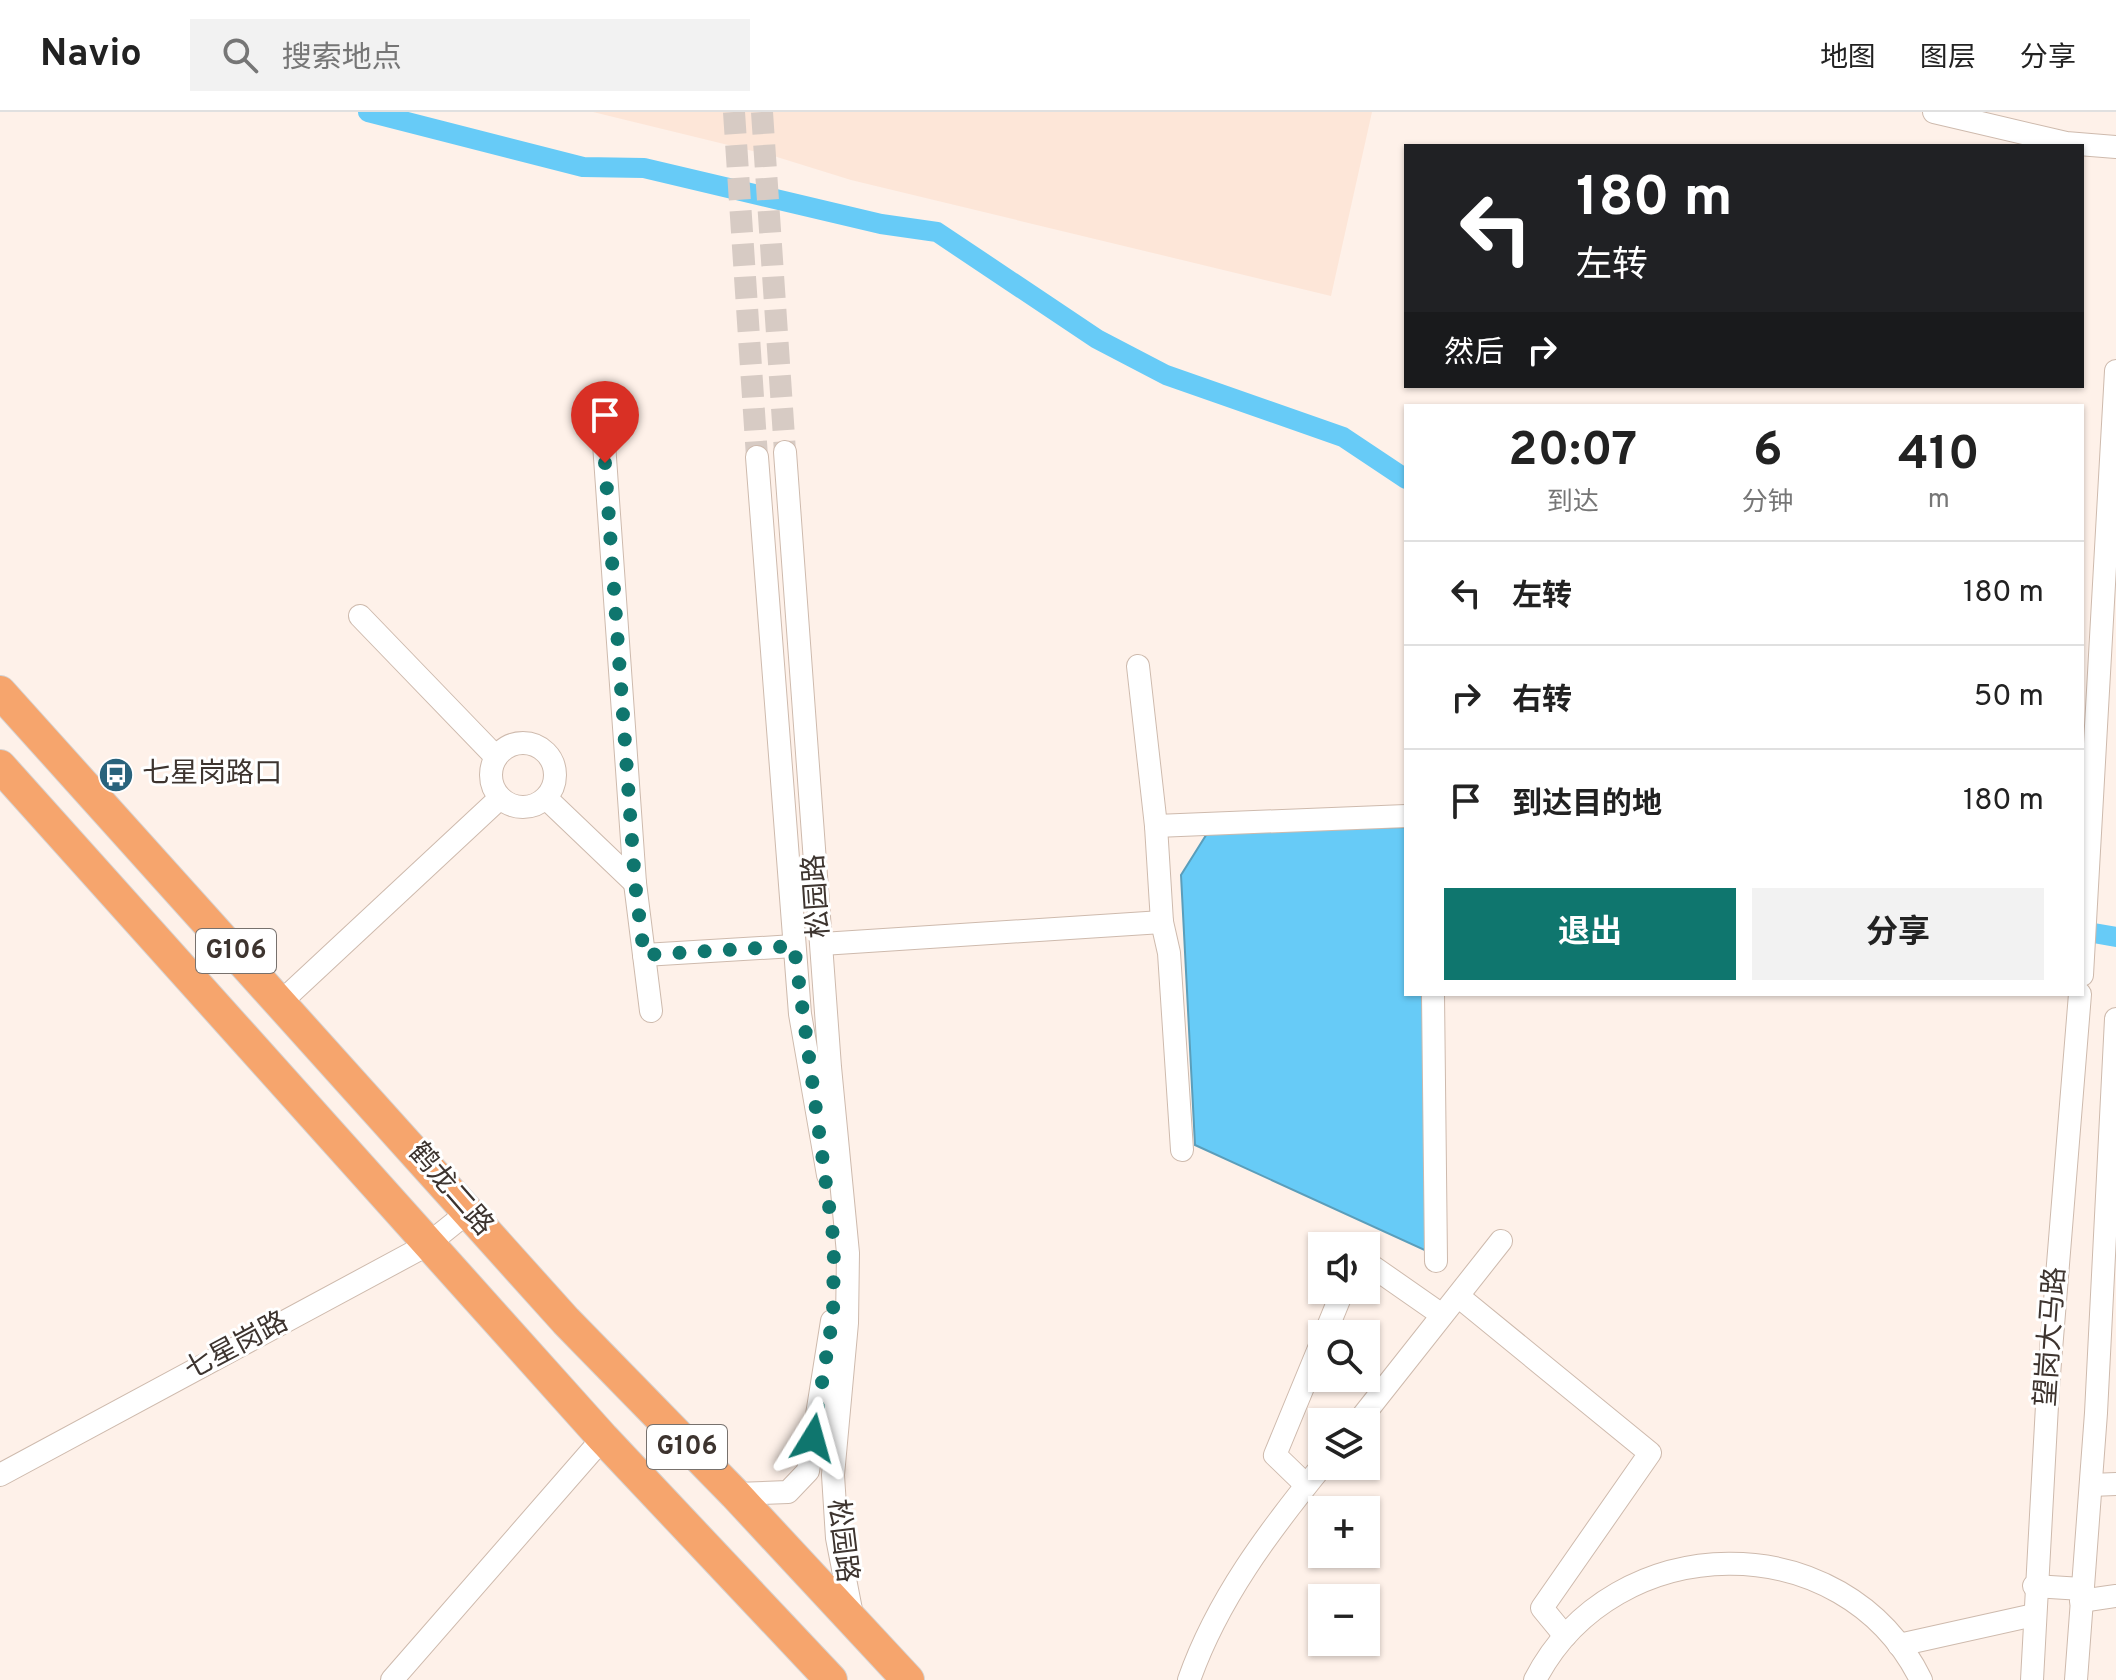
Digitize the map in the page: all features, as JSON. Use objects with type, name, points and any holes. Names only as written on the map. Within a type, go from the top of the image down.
[{"type":"highway","name":"鹤龙二路","points":[[0,692],[282,1001],[566,1321],[735,1494],[908,1680]]},
{"type":"highway","name":"鹤龙二路","points":[[0,766],[427,1245],[831,1680]]},
{"type":"street","points":[[1934,112],[2078,144]]},
{"type":"street","points":[[2084,144],[2116,147]]},
{"type":"street","points":[[2084,941],[2116,371]]},
{"type":"street","points":[[601,401],[635,883],[651,1011]]},
{"type":"street","name":"松园路","points":[[785,452],[848,1253],[847,1323],[834,1440],[834,1488],[837,1538],[854,1625]]},
{"type":"street","name":"松园路","points":[[735,1494],[788,1492],[808,1471],[833,1315],[832,1209],[800,1014],[757,457]]},
{"type":"street","points":[[360,616],[496,757]]},
{"type":"street","points":[[1138,666],[1156,826],[1162,922],[1169,953],[1182,1150]]},
{"type":"street","points":[[525,743],[545,752],[554,769],[552,790],[546,798],[528,807],[517,807],[500,798],[491,778],[496,757],[514,744],[525,743]]},
{"type":"street","points":[[282,1001],[500,798]]},
{"type":"street","points":[[546,798],[635,883]]},
{"type":"street","points":[[1156,826],[1404,816]]},
{"type":"street","points":[[822,944],[1162,922]]},
{"type":"street","points":[[644,955],[794,946]]},
{"type":"street","points":[[1433,996],[1436,1261]]},
{"type":"street","name":"望岗大马路","points":[[2032,1680],[2034,1586],[2080,996]]},
{"type":"street","name":"望岗大马路","points":[[2076,1680],[2091,1485],[2116,1019]]},
{"type":"street","name":"七星岗路","points":[[0,1475],[427,1245],[468,1212]]},
{"type":"street","points":[[1369,1408],[1501,1241]]},
{"type":"street","points":[[1380,1272],[1442,1315]]},
{"type":"street","points":[[1458,1296],[1650,1453],[1542,1608],[1565,1636]]},
{"type":"street","points":[[1306,1485],[1275,1455],[1308,1375]]},
{"type":"street","points":[[392,1680],[603,1438]]},
{"type":"street","points":[[1189,1680],[1258,1548],[1310,1480]]},
{"type":"street","points":[[2091,1485],[2116,1484]]},
{"type":"street","points":[[1535,1680],[1565,1636],[1614,1595],[1645,1579],[1693,1566],[1735,1563],[1767,1564],[1825,1585],[1878,1621],[1899,1645],[1921,1680]]},
{"type":"street","points":[[2034,1586],[2081,1595],[2116,1596]]},
{"type":"street","points":[[1899,1645],[2034,1615]]},
{"type":"shaded area","points":[[593,112],[1372,112],[1331,296],[851,180],[777,157]]},
{"type":"water","points":[[1404,827],[1404,996],[1427,996],[1431,1253],[1195,1145],[1181,875],[1208,832]]},
{"type":"waterway","points":[[368,112],[583,167],[644,168],[881,224],[937,232],[1097,339],[1166,375],[1343,437],[1404,478]]},
{"type":"waterway","points":[[2084,931],[2116,937]]},
{"type":"tunnel","points":[[734,112],[757,457]]},
{"type":"tunnel","points":[[762,112],[785,452]]},
{"type":"place","name":"七星岗路口","points":[[116,775]]},
{"type":"route","points":[[605,463],[635,883],[644,955],[794,946],[800,1014],[828,1177],[834,1243],[830,1343],[821,1377],[813,1438]]}]
